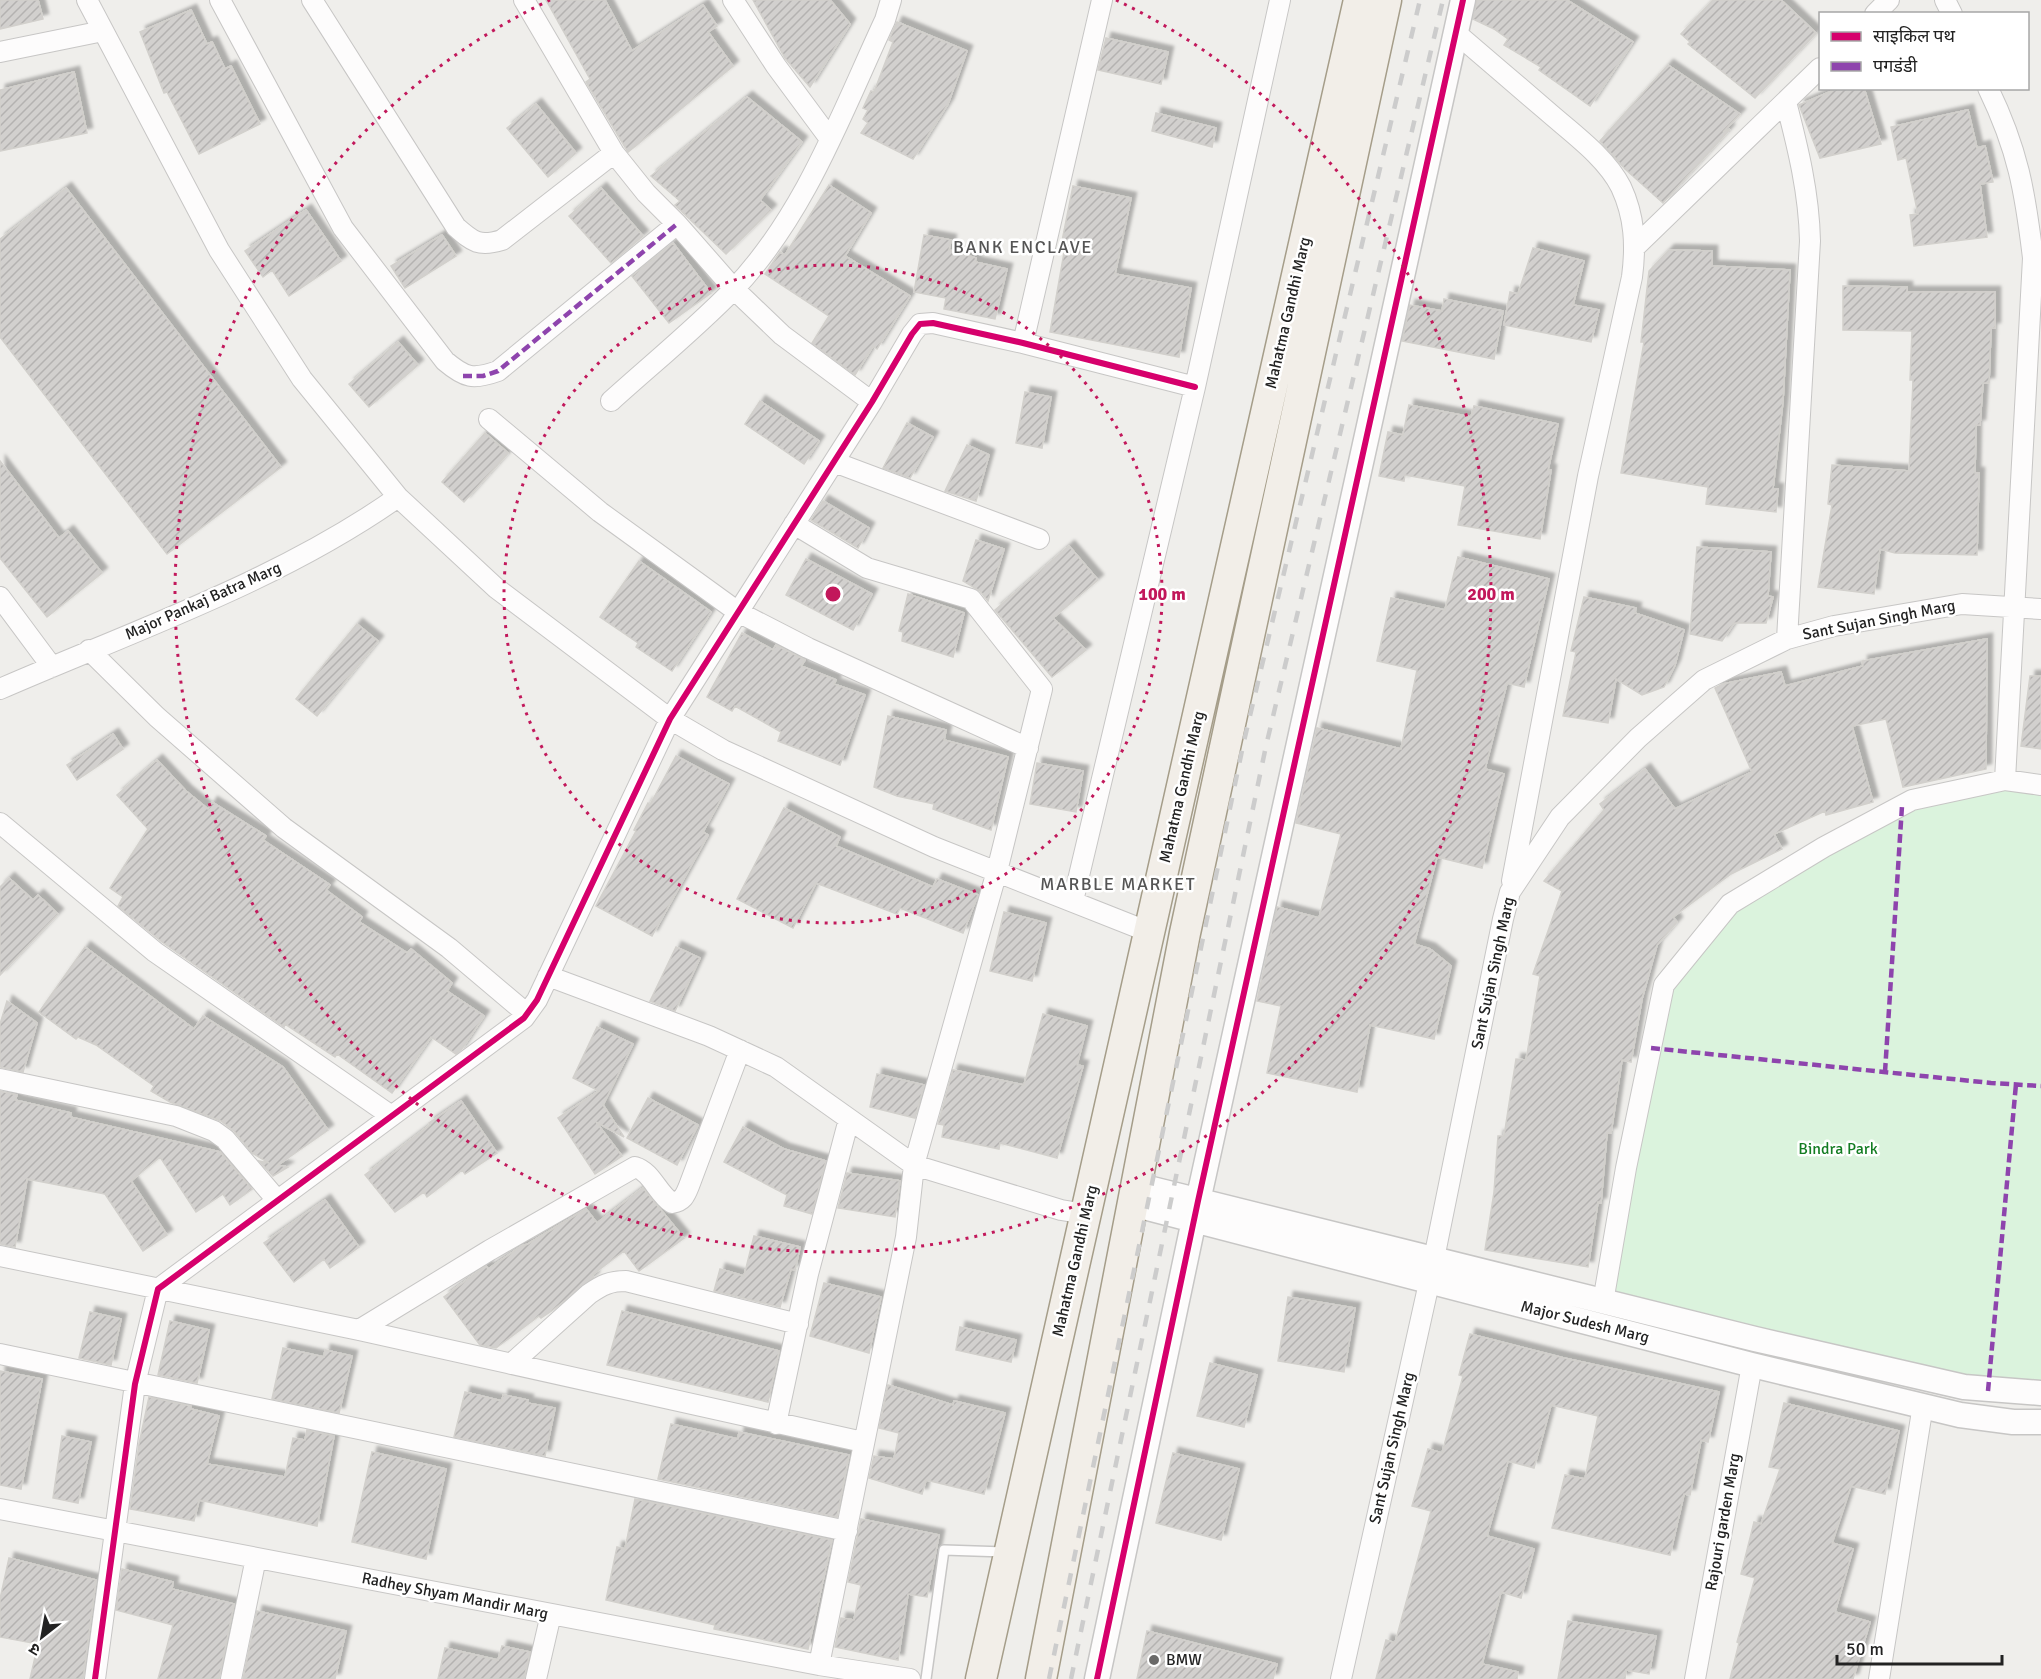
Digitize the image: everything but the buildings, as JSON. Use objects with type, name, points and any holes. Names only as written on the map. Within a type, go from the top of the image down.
[{"type":"main road","name":"Mahatma Gandhi Marg","points":[[981,1679],[1359,0]]},
{"type":"main road","name":"Mahatma Gandhi Marg","points":[[1041,1679],[1188,922],[1386,0]]},
{"type":"street","points":[[87,0],[219,250],[302,379],[398,497],[496,588],[670,719],[723,750],[785,781],[934,848],[1149,932]]},
{"type":"street","points":[[220,0],[344,228],[445,361],[463,376],[483,376],[498,371],[677,224]]},
{"type":"street","points":[[312,0],[456,227],[470,239],[486,245],[502,240],[614,153]]},
{"type":"street","points":[[524,0],[614,153],[646,193],[677,224],[734,289],[782,335],[872,402]]},
{"type":"street","points":[[733,0],[776,66],[830,139]]},
{"type":"street","points":[[611,401],[734,289],[796,206],[885,20],[891,0]]},
{"type":"street","points":[[1023,343],[1102,0]]},
{"type":"street","points":[[1073,901],[1195,387],[1280,0]]},
{"type":"street","points":[[1097,1679],[1196,1210],[1463,0]]},
{"type":"street","points":[[1877,12],[1889,0]]},
{"type":"street","points":[[0,52],[103,32]]},
{"type":"street","points":[[1456,33],[1575,135],[1606,165],[1620,185],[1629,208],[1636,246],[1632,277],[1588,476],[1510,892]]},
{"type":"street","points":[[1636,246],[1710,171],[1819,70]]},
{"type":"street","points":[[1989,90],[2018,161],[2037,258],[2005,780]]},
{"type":"street","points":[[1786,102],[1804,173],[1810,241],[1787,639]]},
{"type":"street","points":[[95,1679],[135,1384],[158,1289],[390,1115],[502,1036],[526,1014],[548,976],[670,719],[920,324],[933,323],[1023,343],[1195,387]]},
{"type":"street","points":[[489,419],[600,512],[738,612],[808,648],[1028,748]]},
{"type":"street","points":[[834,462],[1039,539]]},
{"type":"street","name":"Major Pankaj Batra Marg","points":[[0,689],[306,554],[352,530],[398,497]]},
{"type":"street","points":[[794,524],[867,568],[971,599],[1042,689],[997,872],[914,1165],[906,1237],[819,1665]]},
{"type":"street","points":[[0,597],[52,667]]},
{"type":"street","name":"Sant Sujan Singh Marg","points":[[1341,1679],[1431,1271],[1510,892],[1560,818],[1638,738],[1704,680],[1787,639],[1834,626],[1962,603],[2015,605],[2041,609]]},
{"type":"street","points":[[89,650],[157,717],[284,828],[449,948],[526,1014]]},
{"type":"street","points":[[1603,1302],[1626,1168],[1664,985],[1730,904],[1824,847],[1912,800],[2005,780],[2041,785]]},
{"type":"street","points":[[0,823],[155,952],[390,1115]]},
{"type":"street","points":[[548,976],[709,1036],[776,1067],[914,1165],[1051,1207],[1086,1214]]},
{"type":"street","points":[[359,1330],[635,1167],[642,1169],[663,1197],[672,1203],[679,1202],[689,1186],[740,1050]]},
{"type":"street","points":[[0,1079],[176,1116],[214,1131],[225,1139],[277,1200]]},
{"type":"street","points":[[776,1424],[808,1274],[849,1119]]},
{"type":"street","name":"Major Sudesh Marg","points":[[1134,1195],[1431,1271],[1752,1365],[1987,1419],[2041,1422]]},
{"type":"street","points":[[0,1256],[359,1330],[863,1442]]},
{"type":"street","name":"Major Sudesh Marg","points":[[1431,1271],[1603,1302],[1767,1342],[1988,1390],[2041,1393]]},
{"type":"street","points":[[511,1364],[589,1294],[613,1281],[626,1281],[798,1324]]},
{"type":"street","points":[[0,1354],[847,1531]]},
{"type":"street","name":"Rajouri garden Marg","points":[[1695,1679],[1752,1365]]},
{"type":"street","points":[[1987,1419],[1988,1390]]},
{"type":"street","points":[[1879,1679],[1923,1405]]},
{"type":"street","name":"Radhey Shyam Mandir Marg","points":[[1,1517],[550,1619],[910,1679]]},
{"type":"street","points":[[231,1679],[254,1564]]},
{"type":"street","points":[[536,1679],[550,1619]]},
{"type":"street","name":"Radhey Shyam Mandir Marg","points":[[550,1619],[840,1679]]},
{"type":"lane","points":[[926,1679],[944,1550],[1010,1553]]},
{"type":"green space","name":"Bindra Park","points":[[2005,780],[2041,785],[2041,1391],[1603,1302],[1664,985],[1730,904],[1902,806]]},
{"type":"railway","points":[[1049,1679],[1244,741],[1420,0]]},
{"type":"railway","points":[[1071,1679],[1266,746],[1443,0]]},
{"type":"marked path","points":[[463,376],[483,376],[498,371],[677,224]]},
{"type":"marked path","points":[[1885,1072],[1902,806]]},
{"type":"marked path","points":[[1651,1048],[1991,1083],[2041,1086]]},
{"type":"marked path","points":[[1988,1391],[2016,1084]]},
{"type":"cycle path","points":[[1097,1679],[1198,1201],[1463,0]]},
{"type":"cycle path","points":[[95,1679],[135,1384],[158,1289],[524,1018],[537,1000],[670,719],[920,324],[933,323],[1023,343],[1195,387]]},
{"type":"place","name":"BMW","points":[[1154,1660]]},
{"type":"district","name":"BANK ENCLAVE","points":[[1023,247]]},
{"type":"district","name":"MARBLE MARKET","points":[[1118,884]]}]
